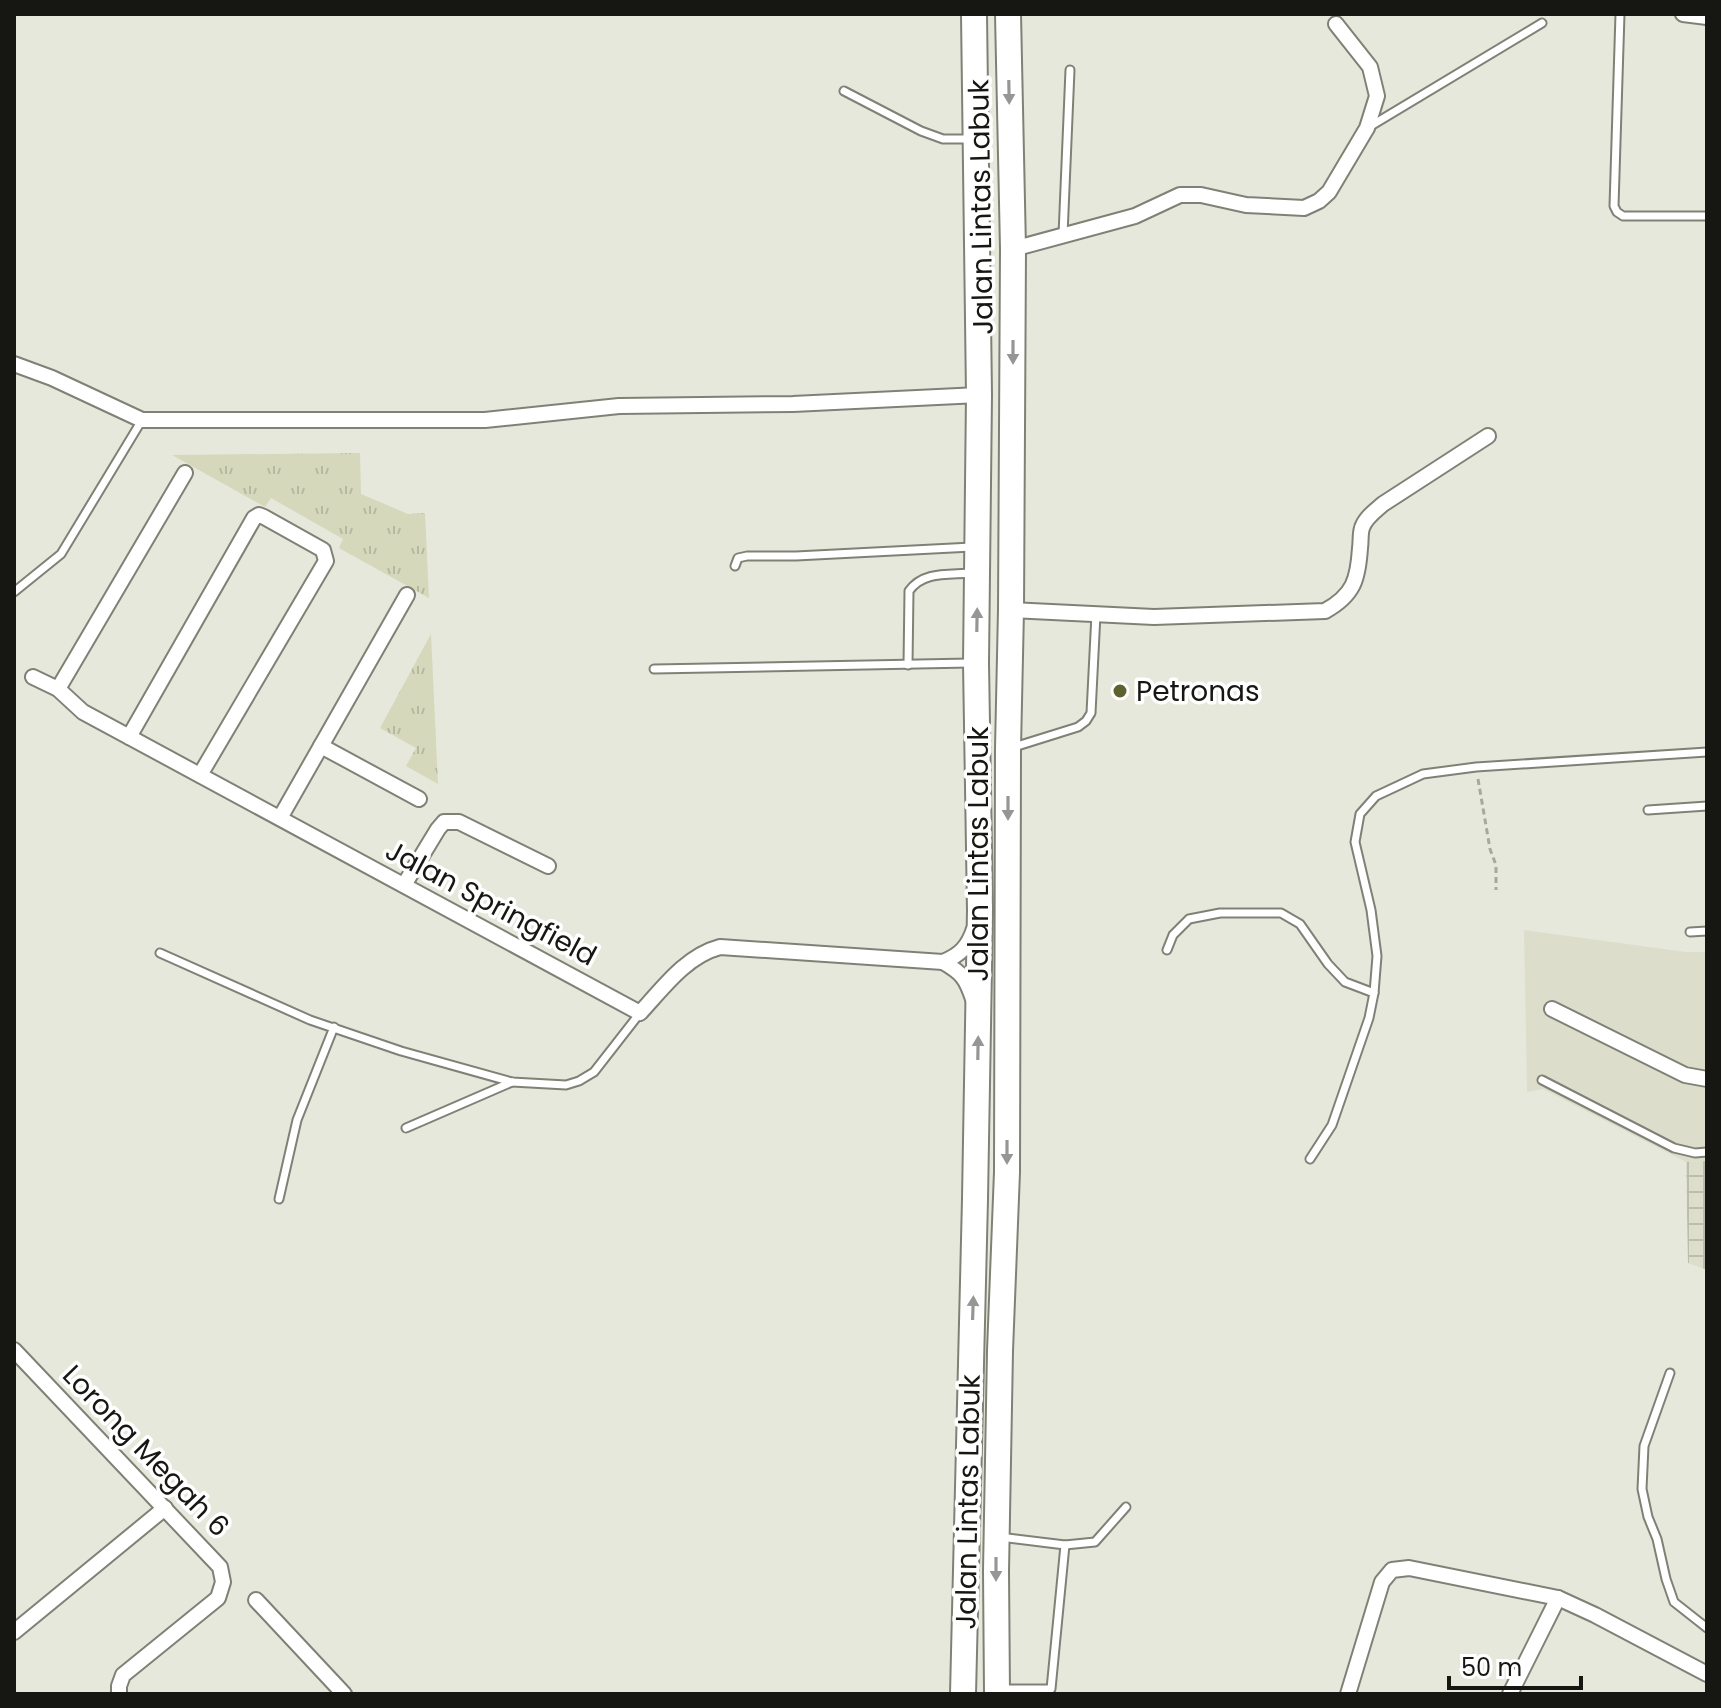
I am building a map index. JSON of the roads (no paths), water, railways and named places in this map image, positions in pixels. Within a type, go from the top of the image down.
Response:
[{"type":"main road","name":"Jalan Lintas Labuk","points":[[965,1694],[980,910],[976,663],[979,395],[974,14]]},
{"type":"main road","name":"Jalan Lintas Labuk","points":[[997,1691],[1000,1351],[1007,1172],[1011,610],[1013,249],[1008,14]]},
{"type":"main road","points":[[965,1694],[975,1650],[984,1365],[993,1352],[1000,1351]]},
{"type":"street","points":[[1683,14],[1707,17]]},
{"type":"street","points":[[1013,249],[1135,216],[1180,195],[1201,195],[1246,205],[1304,208],[1319,201],[1329,192],[1367,128],[1377,96],[1370,67],[1336,24]]},
{"type":"street","points":[[14,364],[52,378],[142,420],[485,420],[619,406],[793,404],[979,395]]},
{"type":"street","points":[[1011,610],[1154,617],[1325,611],[1338,604],[1352,589],[1359,567],[1362,528],[1369,516],[1488,436]]},
{"type":"street","points":[[58,689],[185,473]]},
{"type":"street","points":[[129,737],[254,518],[259,515],[323,550],[326,561],[200,775]]},
{"type":"street","points":[[280,818],[407,595]]},
{"type":"street","name":"Jalan Springfield","points":[[33,677],[58,689],[83,712],[640,1013]]},
{"type":"street","points":[[321,746],[419,799]]},
{"type":"street","points":[[404,885],[438,829],[451,820],[548,866]]},
{"type":"street","points":[[640,1013],[681,970],[709,950],[720,947],[943,962],[958,956],[970,941],[980,910]]},
{"type":"street","points":[[943,962],[963,975],[978,1014]]},
{"type":"street","points":[[1552,1009],[1685,1075],[1707,1079]]},
{"type":"street","name":"Lorong Megah 6","points":[[14,1350],[220,1567],[223,1582],[218,1598],[123,1675],[119,1694]]},
{"type":"street","points":[[16,1628],[165,1508]]},
{"type":"street","points":[[1348,1694],[1382,1582],[1392,1570],[1409,1568],[1558,1598],[1707,1674]]},
{"type":"street","points":[[1510,1694],[1558,1598]]},
{"type":"street","points":[[256,1600],[344,1694]]},
{"type":"lane","points":[[1620,14],[1614,206],[1623,216],[1707,216]]},
{"type":"lane","points":[[1367,128],[1542,23]]},
{"type":"lane","points":[[1063,236],[1070,70]]},
{"type":"lane","points":[[844,91],[943,139],[976,139]]},
{"type":"lane","points":[[14,592],[61,554],[142,420]]},
{"type":"lane","points":[[735,566],[738,558],[747,556],[978,547]]},
{"type":"lane","points":[[908,665],[909,591],[915,582],[926,577],[978,573]]},
{"type":"lane","points":[[1008,748],[1078,727],[1086,721],[1091,713],[1096,614]]},
{"type":"lane","points":[[654,669],[976,663]]},
{"type":"lane","points":[[1310,1159],[1332,1125],[1369,1018],[1374,993],[1377,956],[1371,910],[1355,842],[1360,814],[1376,796],[1423,774],[1476,767],[1707,752]]},
{"type":"lane","points":[[1648,810],[1707,806]]},
{"type":"lane","points":[[1167,950],[1173,935],[1189,919],[1220,913],[1281,913],[1300,924],[1345,982],[1374,993]]},
{"type":"lane","points":[[1690,932],[1707,931]]},
{"type":"lane","points":[[160,953],[310,1020],[401,1051],[512,1082],[566,1085],[579,1081],[594,1072],[640,1013]]},
{"type":"lane","points":[[279,1199],[297,1120],[334,1027]]},
{"type":"lane","points":[[1542,1080],[1674,1148],[1695,1153],[1707,1152]]},
{"type":"lane","points":[[406,1128],[512,1082]]},
{"type":"lane","points":[[1670,1373],[1644,1446],[1642,1489],[1674,1602],[1707,1628]]},
{"type":"lane","points":[[997,1537],[1065,1545],[1095,1542],[1126,1507]]},
{"type":"lane","points":[[997,1691],[1051,1692],[1065,1545]]},
{"type":"place","name":"Petronas","points":[[1120,691]]}]
